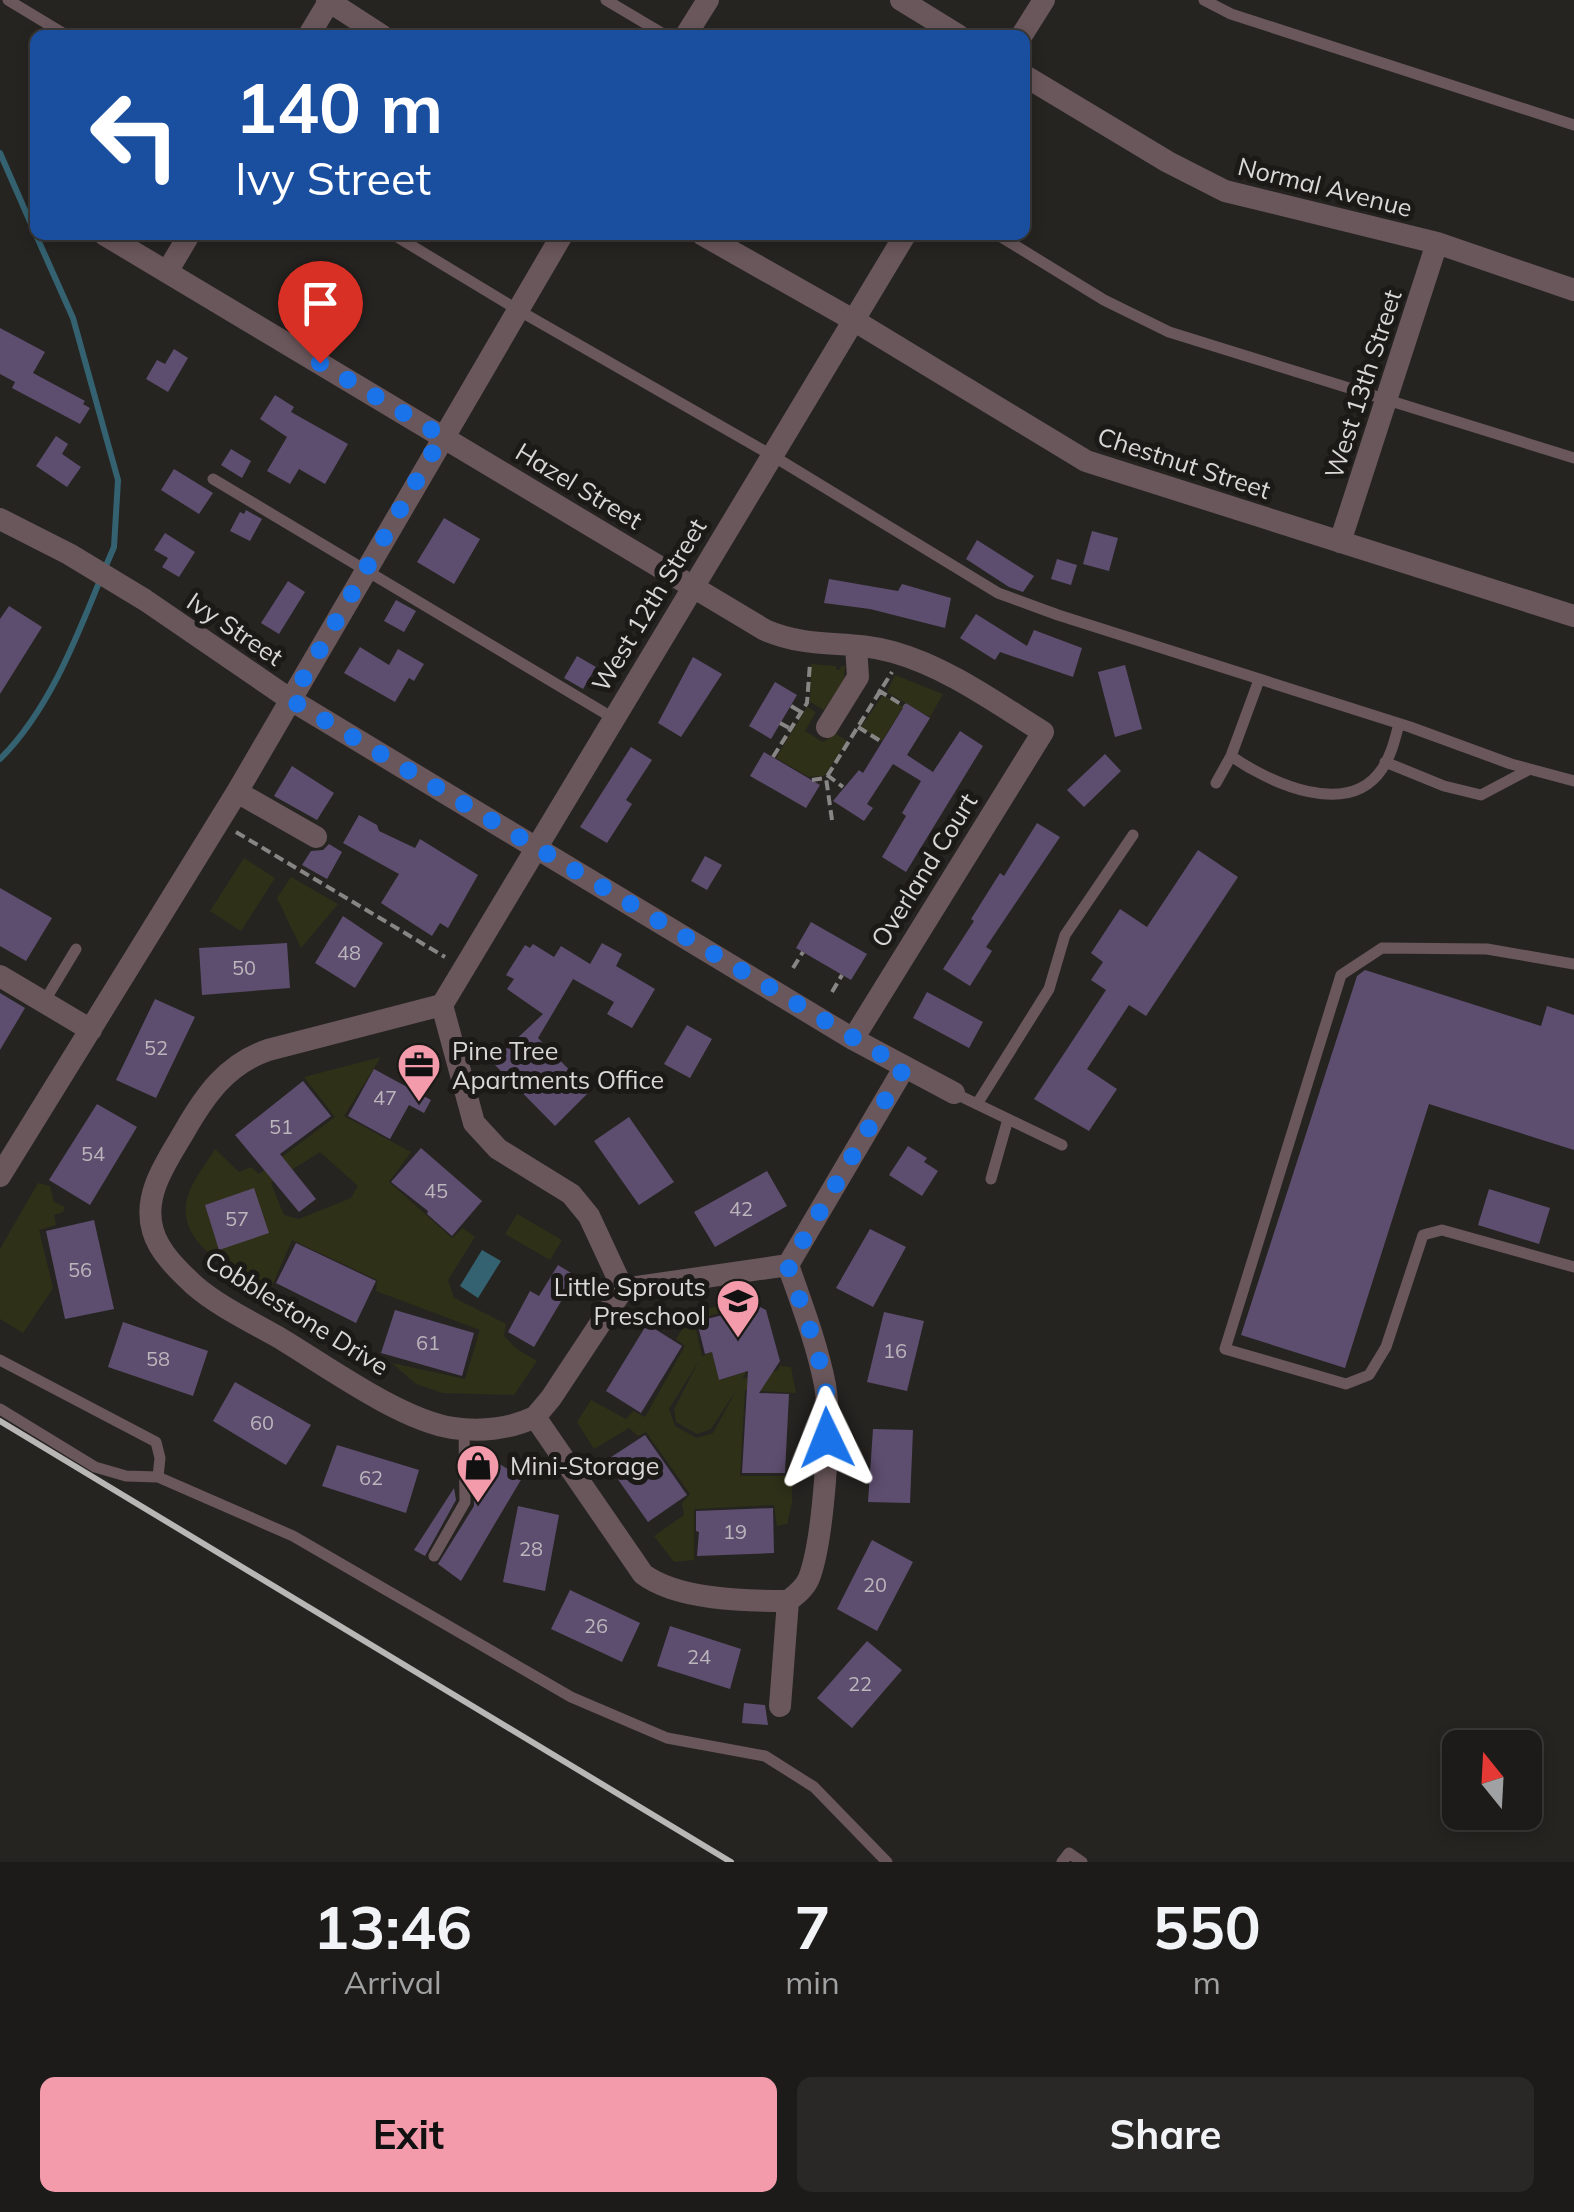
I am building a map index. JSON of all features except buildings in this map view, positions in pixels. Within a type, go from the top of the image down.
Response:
[{"type":"street","points":[[312,30],[328,0],[373,30]]},
{"type":"street","points":[[689,30],[708,0]]},
{"type":"street","points":[[901,0],[950,30]]},
{"type":"street","points":[[1025,30],[1044,0]]},
{"type":"street","name":"Normal Avenue","points":[[1030,79],[1225,192],[1437,244],[1574,290]]},
{"type":"street","name":"Hazel Street","points":[[113,240],[765,630],[788,640],[892,652],[933,667],[1043,732]]},
{"type":"street","points":[[167,272],[186,240]]},
{"type":"street","points":[[0,1176],[91,1030],[225,831],[237,792],[559,240]]},
{"type":"street","name":"Chestnut Street","points":[[712,240],[855,321],[1086,461],[1574,616]]},
{"type":"street","name":"West 12th Street","points":[[442,1004],[902,240]]},
{"type":"street","name":"West 13th Street","points":[[1340,542],[1437,244]]},
{"type":"street","name":"Ivy Street","points":[[0,520],[69,554],[142,598],[291,700],[853,1038],[954,1093]]},
{"type":"street","points":[[826,727],[858,677],[856,646]]},
{"type":"street","name":"Overland Court","points":[[853,1038],[1043,732]]},
{"type":"street","points":[[237,792],[316,837]]},
{"type":"street","points":[[0,976],[91,1030]]},
{"type":"street","points":[[442,1004],[474,1123],[498,1149],[571,1194],[590,1216],[623,1290]]},
{"type":"street","name":"Cobblestone Drive","points":[[442,1004],[247,1057],[227,1072],[200,1104],[156,1180],[152,1230],[162,1251],[197,1288],[403,1410],[464,1429],[516,1426],[534,1417]]},
{"type":"street","points":[[780,1706],[788,1601],[808,1582],[817,1545],[827,1438],[826,1389],[820,1361],[788,1266],[904,1068]]},
{"type":"street","points":[[788,1266],[623,1290],[534,1417],[643,1574],[654,1583],[674,1590],[753,1601],[788,1601]]},
{"type":"lane","points":[[8,0],[58,30]]},
{"type":"lane","points":[[606,0],[657,30]]},
{"type":"lane","points":[[1204,0],[1231,14],[1574,125]]},
{"type":"lane","points":[[402,240],[773,456],[998,593],[1574,781]]},
{"type":"lane","points":[[1006,240],[1104,300],[1169,332],[1574,458]]},
{"type":"lane","points":[[213,479],[613,718]]},
{"type":"lane","points":[[1216,783],[1231,756],[1259,680]]},
{"type":"lane","points":[[1231,756],[1252,771],[1282,784],[1317,793],[1345,793],[1368,784],[1385,762],[1399,724]]},
{"type":"lane","points":[[1385,762],[1444,786],[1481,795],[1530,769]]},
{"type":"lane","points":[[977,1104],[1048,989],[1065,935],[1132,835]]},
{"type":"lane","points":[[44,1002],[76,948]]},
{"type":"lane","points":[[1574,964],[1488,949],[1382,948],[1341,975],[1225,1348],[1346,1384],[1369,1375],[1386,1346],[1423,1236],[1442,1230],[1574,1267]]},
{"type":"lane","points":[[954,1093],[1062,1146]]},
{"type":"lane","points":[[991,1179],[1008,1119]]},
{"type":"lane","points":[[0,1360],[156,1442],[160,1458],[158,1477]]},
{"type":"lane","points":[[0,1409],[95,1468],[126,1476],[158,1477],[293,1536],[571,1697],[667,1738],[766,1756],[814,1787],[887,1862]]},
{"type":"lane","points":[[434,1556],[465,1502],[464,1429]]},
{"type":"lane","points":[[1062,1862],[1069,1853],[1082,1862]]},
{"type":"path","points":[[773,758],[806,703],[810,662]]},
{"type":"path","points":[[832,820],[826,777],[892,672]]},
{"type":"path","points":[[879,690],[904,706]]},
{"type":"path","points":[[791,706],[802,712]]},
{"type":"path","points":[[780,723],[790,729]]},
{"type":"path","points":[[858,727],[882,742]]},
{"type":"path","points":[[812,780],[826,777],[842,787]]},
{"type":"path","points":[[225,831],[445,957]]},
{"type":"path","points":[[793,968],[803,952]]},
{"type":"path","points":[[832,992],[842,975]]},
{"type":"green space","points":[[811,664],[836,666],[840,670],[845,666],[844,680],[824,710],[810,702]]},
{"type":"green space","points":[[895,675],[943,694],[930,717],[887,692]]},
{"type":"green space","points":[[883,695],[903,707],[882,741],[861,727]]},
{"type":"green space","points":[[807,707],[816,712],[805,731],[823,742],[836,734],[847,741],[824,776],[809,777],[776,758]]},
{"type":"green space","points":[[244,858],[275,878],[241,931],[210,911]]},
{"type":"green space","points":[[291,877],[338,904],[301,948],[277,898]]},
{"type":"green space","points":[[381,1057],[344,1116],[411,1152],[389,1182],[452,1238],[463,1228],[475,1237],[448,1280],[454,1298],[506,1324],[504,1336],[537,1361],[514,1395],[443,1393],[416,1384],[392,1363],[465,1379],[480,1330],[376,1291],[377,1280],[292,1240],[269,1293],[223,1265],[196,1240],[188,1225],[186,1208],[192,1185],[215,1149],[239,1172],[251,1167],[259,1174],[335,1117],[304,1077]],"holes":[[[320,1152],[358,1186],[351,1198],[299,1219],[284,1215],[271,1183]]]},
{"type":"green space","points":[[38,1183],[50,1186],[54,1202],[65,1207],[54,1215],[56,1225],[39,1230],[53,1288],[23,1333],[0,1319],[0,1249]]},
{"type":"green space","points":[[517,1214],[562,1240],[550,1260],[505,1234]]},
{"type":"green space","points":[[752,1301],[753,1304],[700,1318],[695,1325],[702,1356],[712,1352],[719,1380],[746,1372],[742,1379],[778,1370],[780,1366],[791,1367],[796,1393],[745,1390],[740,1476],[792,1476],[792,1503],[787,1524],[777,1526],[774,1505],[694,1509],[694,1560],[674,1562],[654,1536],[684,1515],[682,1503],[690,1494],[646,1432],[638,1436],[629,1428],[594,1449],[577,1422],[591,1400],[626,1419],[633,1411],[645,1417],[685,1346],[676,1339],[684,1326],[684,1312]],"holes":[[[700,1359],[674,1409],[676,1422],[697,1434],[711,1429],[737,1389],[713,1433],[697,1438],[675,1426],[669,1409]]]},
{"type":"water","points":[[482,1250],[501,1261],[478,1298],[460,1286]]},
{"type":"waterway","points":[[0,153],[30,222]]},
{"type":"waterway","points":[[38,240],[73,318],[118,480],[114,547],[105,568]]},
{"type":"waterway","points":[[0,759],[46,698],[100,580]]},
{"type":"railway","points":[[0,1421],[731,1862]]},
{"type":"place","name":"Pine Tree Apartments Office","points":[[419,1103]]},
{"type":"place","name":"Little Sprouts Preschool","points":[[738,1339]]},
{"type":"place","name":"Mini-Storage","points":[[478,1504]]},
{"type":"route","points":[[320,363],[442,436],[291,700],[904,1068],[788,1266],[826,1389],[827,1438]]}]
